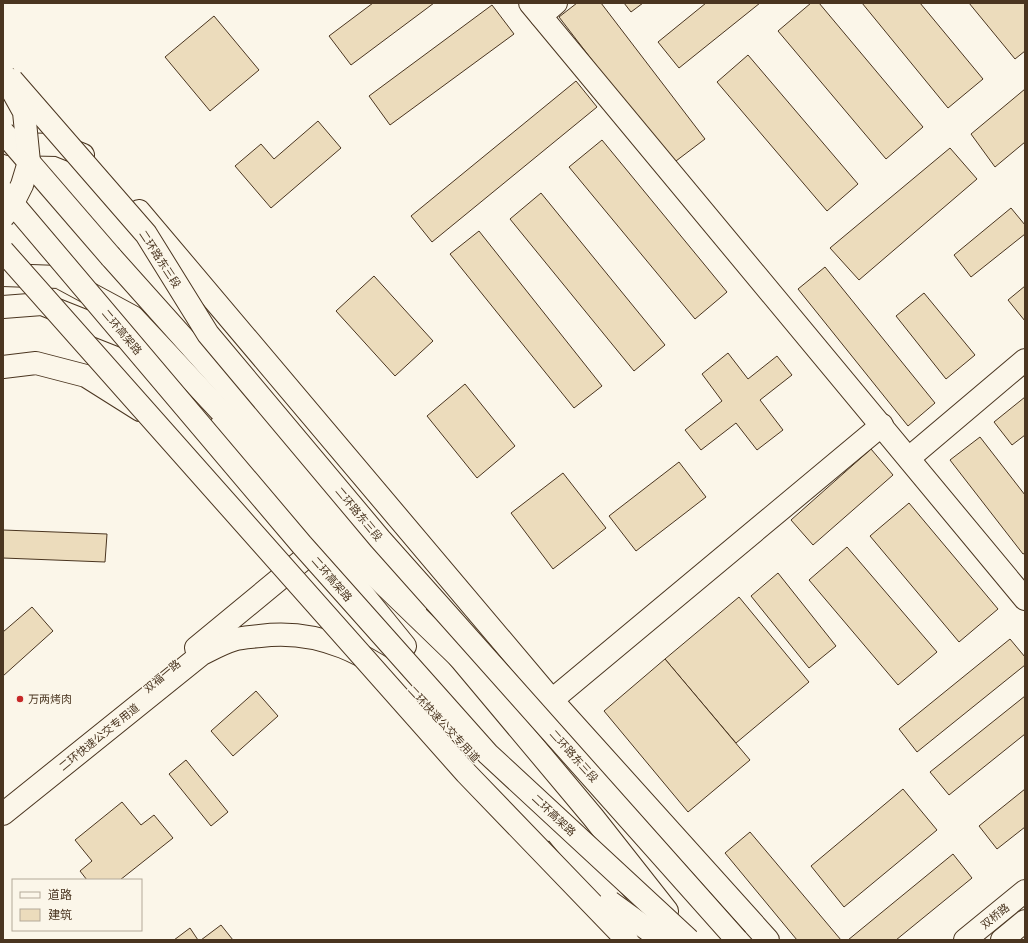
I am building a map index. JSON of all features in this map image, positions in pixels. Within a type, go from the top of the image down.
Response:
[{"type":"main road","points":[[542,7],[1025,599]]},
{"type":"main road","name":"二环路东三段","points":[[3,70],[146,234],[208,334],[380,539],[737,940]]},
{"type":"main road","points":[[3,74],[24,112],[29,162],[22,185],[10,209],[3,217]]},
{"type":"main road","name":"二环路东三段","points":[[3,132],[116,263],[340,513],[593,817],[689,940]]},
{"type":"main road","points":[[3,144],[58,146],[96,160],[211,294],[552,700],[768,940]]},
{"type":"main road","name":"二环高架路","points":[[3,192],[302,546],[488,754],[689,940]]},
{"type":"main road","points":[[3,251],[466,773],[627,940]]},
{"type":"main road","points":[[3,275],[59,277],[133,317],[368,570],[460,658]]},
{"type":"main road","points":[[3,307],[42,304],[133,340],[181,387],[223,436],[322,544],[644,940]]},
{"type":"main road","points":[[909,458],[1025,360]]},
{"type":"main road","points":[[3,367],[36,363],[86,376],[146,414]]},
{"type":"main road","points":[[552,700],[882,425]]},
{"type":"main road","name":"双福一路","points":[[3,808],[322,544]]},
{"type":"main road","name":"二环快速公交专用道","points":[[3,814],[202,654],[234,639],[280,634],[307,636],[339,645],[367,657],[415,691],[610,902]]},
{"type":"main road","name":"双桥路","points":[[965,940],[1025,891]]},
{"type":"main road","points":[[610,902],[644,940]]},
{"type":"main road","points":[[610,902],[662,940]]},
{"type":"main road","name":"双桥路","points":[[1002,940],[1025,921]]},
{"type":"building","points":[[373,3],[434,3],[351,65],[329,36]]},
{"type":"building","points":[[577,3],[601,3],[705,139],[672,164],[559,17]]},
{"type":"building","points":[[624,3],[643,3],[631,12]]},
{"type":"building","points":[[706,3],[760,3],[679,68],[658,42]]},
{"type":"building","points":[[811,3],[819,3],[923,127],[886,159],[778,31]]},
{"type":"building","points":[[862,3],[920,3],[983,79],[948,108]]},
{"type":"building","points":[[969,3],[1025,3],[1025,51],[1015,59]]},
{"type":"building","points":[[492,5],[514,34],[390,125],[369,96]]},
{"type":"building","points":[[214,16],[259,70],[210,111],[165,57]]},
{"type":"building","points":[[748,55],[858,184],[827,211],[717,82]]},
{"type":"building","points":[[576,81],[597,107],[432,242],[411,216]]},
{"type":"building","points":[[1025,89],[1025,142],[995,167],[971,134]]},
{"type":"building","points":[[318,121],[341,148],[271,208],[235,166],[261,144],[274,159]]},
{"type":"building","points":[[602,140],[727,292],[695,319],[569,167]]},
{"type":"building","points":[[950,148],[977,179],[859,280],[830,248]]},
{"type":"building","points":[[541,193],[665,345],[634,371],[510,219]]},
{"type":"building","points":[[1011,208],[1025,225],[1025,234],[971,277],[954,255]]},
{"type":"building","points":[[479,231],[602,386],[574,408],[450,254]]},
{"type":"building","points":[[825,267],[935,403],[908,426],[798,289]]},
{"type":"building","points":[[374,276],[433,341],[395,376],[336,311]]},
{"type":"building","points":[[1025,286],[1025,321],[1008,300]]},
{"type":"building","points":[[924,293],[975,355],[946,379],[896,316]]},
{"type":"building","points":[[728,353],[748,379],[777,356],[792,375],[760,400],[783,430],[757,450],[736,423],[701,450],[685,430],[722,401],[702,374]]},
{"type":"building","points":[[465,384],[515,446],[477,478],[427,416]]},
{"type":"building","points":[[1025,397],[1025,435],[1012,445],[994,422]]},
{"type":"building","points":[[980,437],[1025,495],[1025,553],[1023,554],[950,460]]},
{"type":"building","points":[[871,449],[893,475],[813,545],[791,520]]},
{"type":"building","points":[[679,462],[706,497],[636,551],[609,516]]},
{"type":"building","points":[[563,473],[606,528],[553,569],[511,513]]},
{"type":"building","points":[[909,503],[998,609],[959,642],[870,536]]},
{"type":"building","points":[[3,530],[107,534],[105,562],[3,558]]},
{"type":"building","points":[[847,547],[937,652],[898,685],[809,580]]},
{"type":"building","points":[[778,573],[836,646],[809,668],[751,596]]},
{"type":"building","points":[[739,597],[809,682],[736,743],[665,659]]},
{"type":"building","points":[[32,607],[53,631],[3,676],[3,632]]},
{"type":"building","points":[[1010,639],[1025,657],[1025,665],[917,752],[899,729]]},
{"type":"building","points":[[665,659],[750,760],[688,812],[604,711]]},
{"type":"building","points":[[256,691],[278,716],[233,756],[211,731]]},
{"type":"building","points":[[1025,696],[1025,734],[949,795],[930,772]]},
{"type":"building","points":[[186,760],[228,812],[211,826],[169,774]]},
{"type":"building","points":[[903,789],[937,830],[844,907],[811,866]]},
{"type":"building","points":[[1025,789],[1025,827],[997,849],[979,826]]},
{"type":"building","points":[[122,802],[141,825],[154,815],[173,838],[121,879],[86,879],[80,871],[92,861],[75,840]]},
{"type":"building","points":[[750,832],[841,940],[797,940],[725,853]]},
{"type":"building","points":[[953,854],[972,878],[896,940],[848,940]]},
{"type":"building","points":[[221,925],[233,940],[201,940]]},
{"type":"building","points":[[190,928],[198,940],[174,940]]},
{"type":"place","name":"万两烤肉","points":[[20,699]]}]
